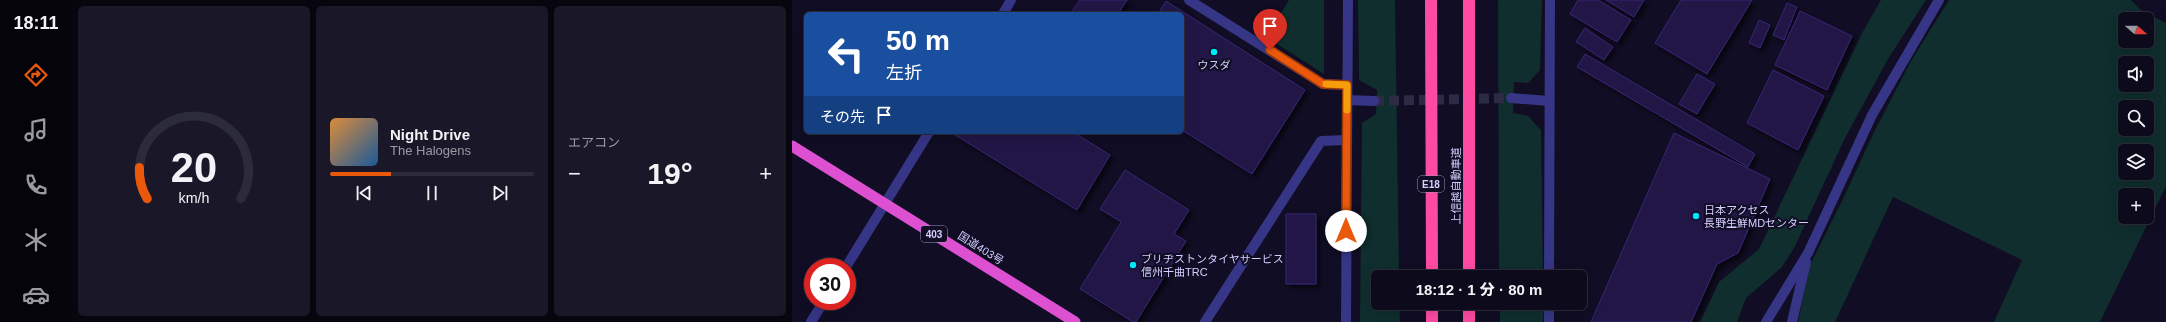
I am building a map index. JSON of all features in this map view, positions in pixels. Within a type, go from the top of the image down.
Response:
[{"type":"highway","name":"E18","points":[[1430,0],[1432,270]]},
{"type":"highway","name":"上信越自動車道","points":[[1469,0],[1469,270]]},
{"type":"highway","name":"上信越自動車道","points":[[1468,94],[1474,0]]},
{"type":"highway","name":"国道403号","points":[[792,146],[886,203],[1075,322]]},
{"type":"highway","points":[[1432,310],[1432,322]]},
{"type":"highway","points":[[1469,310],[1469,322]]},
{"type":"street","points":[[1004,12],[1011,0]]},
{"type":"street","points":[[1189,0],[1323,84],[1347,85]]},
{"type":"street","points":[[1346,322],[1348,0]]},
{"type":"street","points":[[1549,270],[1550,0]]},
{"type":"street","points":[[1766,322],[1808,253],[1872,115],[1939,0]]},
{"type":"street","points":[[1511,98],[1550,101]]},
{"type":"street","points":[[1347,100],[1374,101]]},
{"type":"street","points":[[852,258],[928,134]]},
{"type":"street","points":[[1205,322],[1321,141],[1346,140]]},
{"type":"street","points":[[1792,322],[1808,253]]},
{"type":"street","points":[[811,322],[818,310]]},
{"type":"street","points":[[1549,310],[1549,322]]},
{"type":"green space","points":[[1289,0],[1324,0],[1324,74],[1266,37]]},
{"type":"green space","points":[[1358,0],[1395,0],[1399,270],[1371,270],[1371,310],[1399,310],[1400,322],[1360,322],[1362,123],[1376,114],[1377,90],[1359,80]]},
{"type":"green space","points":[[1498,0],[1542,0],[1540,70],[1528,83],[1514,82],[1513,113],[1528,116],[1541,130],[1543,270],[1499,270]]},
{"type":"green space","points":[[1881,0],[1926,0],[1888,59],[1844,140],[1795,246],[1782,267],[1746,298],[1737,322],[1700,322],[1719,282],[1759,249],[1862,33]]},
{"type":"green space","points":[[1949,0],[2131,0],[2144,12],[2118,12],[2118,48],[2154,48],[2154,17],[2166,23],[2166,186],[2154,211],[2154,188],[2118,188],[2118,224],[2148,224],[2100,322],[1994,322],[2022,260],[1893,197],[1835,322],[1798,322],[1810,265],[1874,132],[1911,61]]},
{"type":"green space","points":[[1500,310],[1544,310],[1543,322],[1500,322]]},
{"type":"building","points":[[1080,0],[1127,0],[1119,12],[1072,12]]},
{"type":"building","points":[[1578,0],[1598,0],[1631,20],[1617,42],[1570,14]]},
{"type":"building","points":[[1606,0],[1644,0],[1634,17]]},
{"type":"building","points":[[1681,0],[1752,0],[1707,74],[1655,43]]},
{"type":"building","name":"ウスダ","points":[[1166,1],[1183,12],[1159,12]]},
{"type":"building","points":[[1787,3],[1797,7],[1784,40],[1773,35]]},
{"type":"building","points":[[1800,11],[1852,36],[1827,90],[1775,65]]},
{"type":"building","name":"ウスダ","points":[[1184,13],[1305,90],[1252,174],[1184,131]]},
{"type":"building","points":[[1759,20],[1770,25],[1760,48],[1749,43]]},
{"type":"building","points":[[1585,28],[1613,47],[1604,60],[1576,42]]},
{"type":"building","points":[[1585,54],[1755,154],[1748,167],[1577,67]]},
{"type":"building","points":[[1773,70],[1824,96],[1798,150],[1747,123]]},
{"type":"building","points":[[1697,74],[1715,84],[1697,114],[1679,104]]},
{"type":"building","name":"日本アクセス 長野生鮮MDセンター","points":[[1674,133],[1770,179],[1738,253],[1717,264],[1691,322],[1591,322]]},
{"type":"building","points":[[1076,134],[1110,155],[1077,210],[955,135]]},
{"type":"building","name":"ブリヂストンタイヤサービス 信州千曲TRC","points":[[1125,170],[1189,210],[1174,234],[1186,241],[1136,322],[1133,322],[1080,289],[1121,222],[1100,209]]},
{"type":"building","points":[[1286,214],[1316,214],[1316,284],[1286,284]]},
{"type":"tunnel","points":[[1374,101],[1511,98]]},
{"type":"slow traffic","points":[[1326,84],[1347,85],[1347,110]]},
{"type":"place","name":"ウスダ","points":[[1214,52]]},
{"type":"place","name":"日本アクセス 長野生鮮MDセンター","points":[[1696,216]]},
{"type":"place","name":"ブリヂストンタイヤサービス 信州千曲TRC","points":[[1133,265]]},
{"type":"route","points":[[1270,50],[1323,84],[1347,85],[1346,231]]}]
